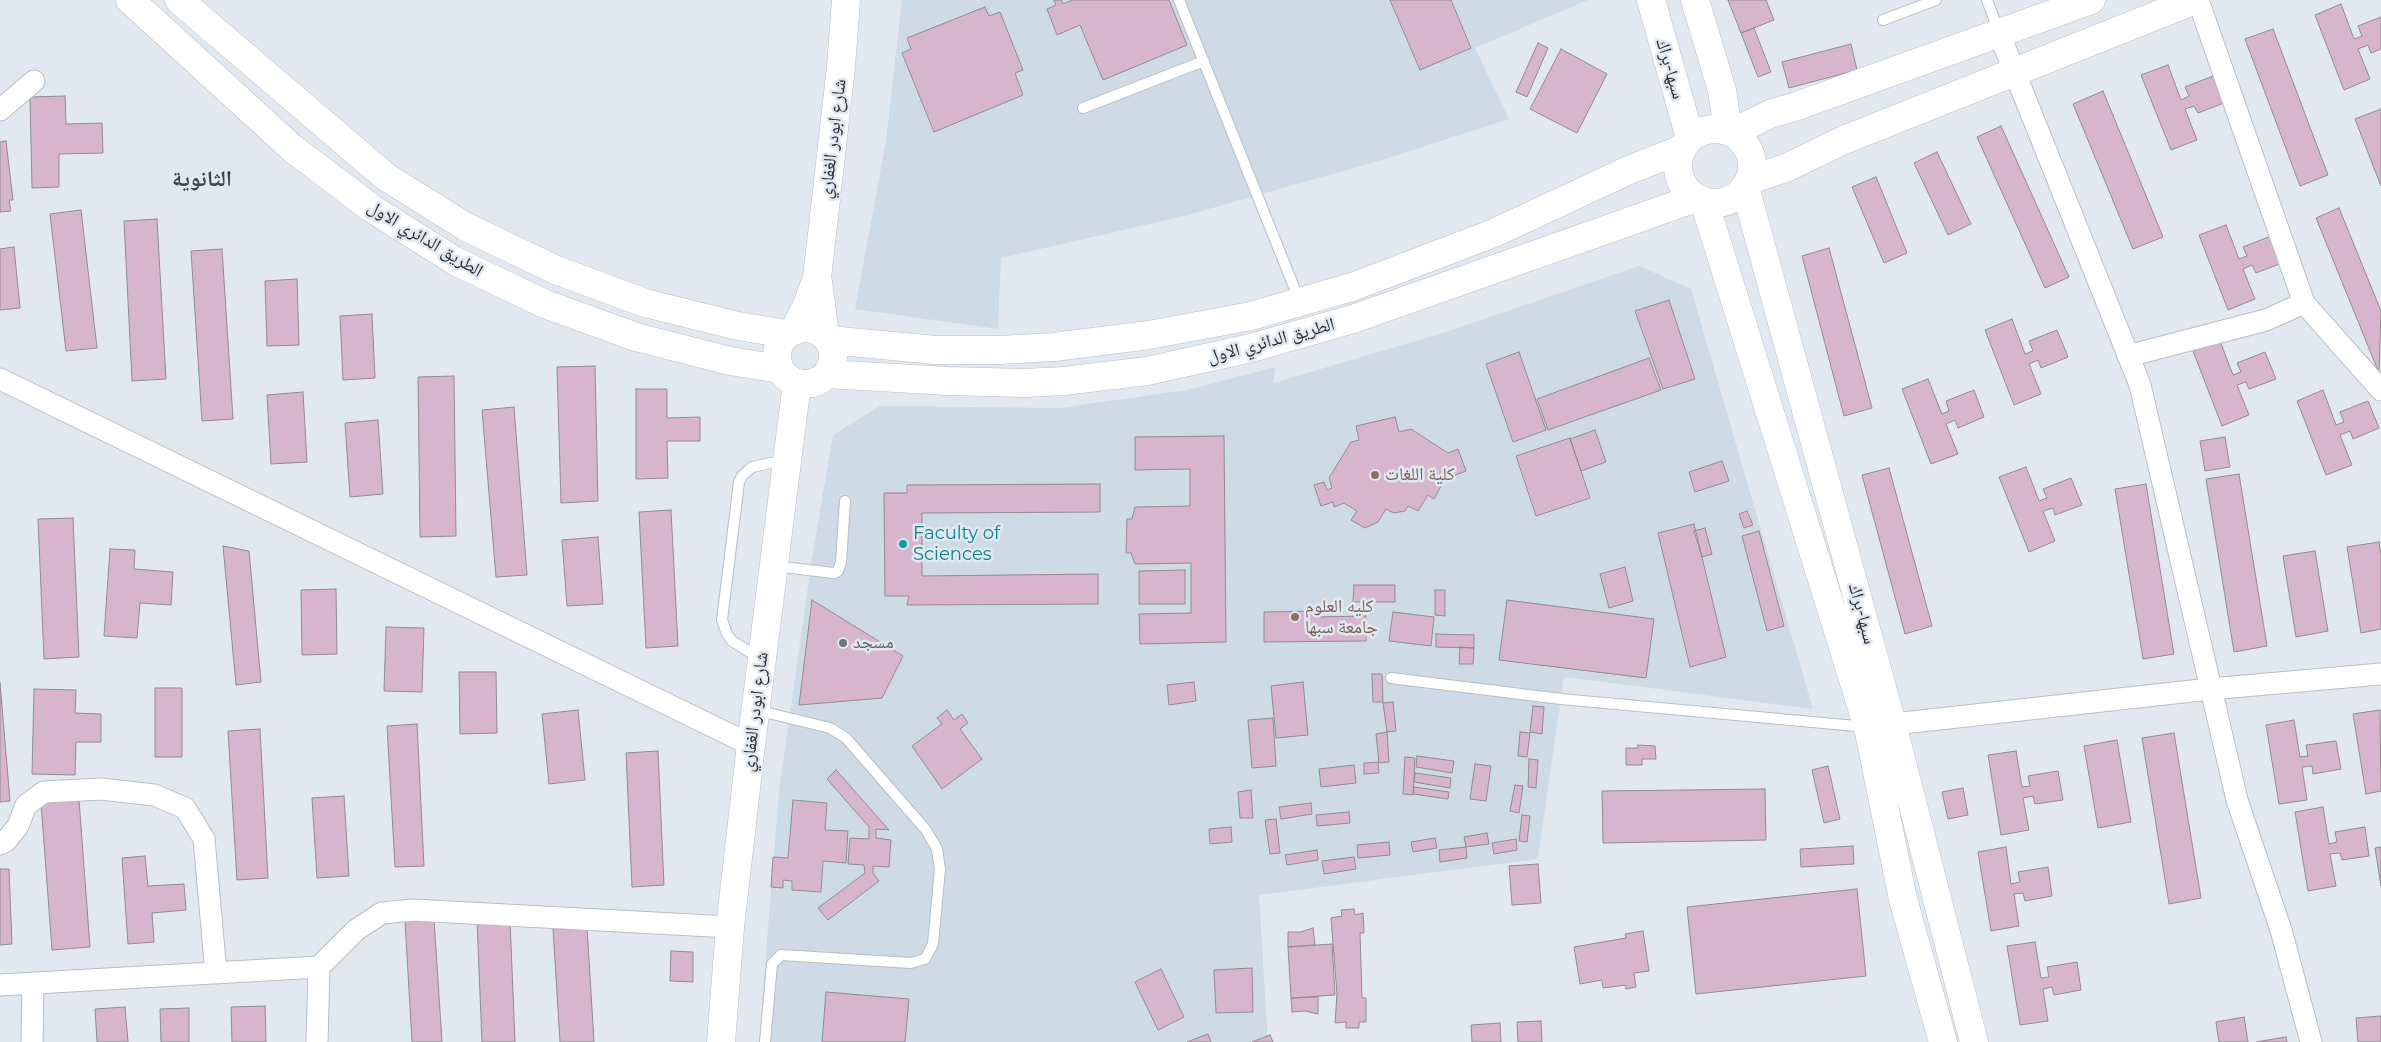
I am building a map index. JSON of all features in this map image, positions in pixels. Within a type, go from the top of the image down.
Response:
[{"type":"main road","name":"الطريق الدائري الاول","points":[[130,0],[292,148],[370,208],[456,261],[545,304],[636,337],[788,376]]},
{"type":"main road","name":"الطريق الدائري الاول","points":[[179,0],[386,177],[466,227],[556,270],[618,294],[691,316],[790,332]]},
{"type":"main road","name":"شارع ابودر الغفاري","points":[[790,332],[808,305],[817,278],[842,67],[846,0]]},
{"type":"main road","name":"سبها-براك","points":[[1651,0],[1686,144]]},
{"type":"main road","points":[[1695,0],[1722,90],[1730,132],[1748,148],[1752,169],[1747,184]]},
{"type":"main road","points":[[2090,0],[1797,106],[1770,114],[1730,132],[1708,129],[1686,144],[1678,171],[1682,182],[1700,199],[1722,202],[1731,199],[1747,184],[1786,168],[1844,140],[2196,0]]},
{"type":"main road","name":"الطريق الدائري الاول","points":[[827,338],[935,350],[1000,350],[1054,347],[1149,336],[1200,327],[1301,302],[1377,278],[1494,233],[1686,144]]},
{"type":"main road","name":"سبها-براك","points":[[1747,184],[1880,725],[1903,899],[1943,1042]]},
{"type":"main road","name":"الطريق الدائري الاول","points":[[827,374],[957,382],[1044,382],[1106,377],[1182,364],[1251,348],[1353,319],[1700,199]]},
{"type":"main road","name":"سبها-براك","points":[[1700,199],[1880,725],[1974,1042]]},
{"type":"main road","name":"شارع ابودر الغفاري","points":[[817,278],[827,338]]},
{"type":"main road","points":[[810,328],[827,338],[833,357],[827,374],[813,383],[788,376],[777,354],[779,347],[790,332],[810,328]]},
{"type":"main road","name":"شارع ابودر الغفاري","points":[[720,1042],[730,927],[786,460],[788,376]]},
{"type":"street","points":[[2196,0],[2304,303],[2381,390]]},
{"type":"street","points":[[2000,33],[2140,385],[2237,800],[2281,930],[2311,1042]]},
{"type":"street","points":[[0,110],[34,81]]},
{"type":"street","points":[[2128,356],[2266,320],[2304,303]]},
{"type":"street","points":[[0,379],[751,745]]},
{"type":"street","points":[[1880,725],[2210,689],[2381,674]]},
{"type":"street","points":[[0,844],[6,841],[18,826],[26,805],[44,792],[101,790],[154,795],[185,808],[204,839],[216,973]]},
{"type":"street","points":[[317,1042],[319,968],[356,930],[382,913],[413,910],[730,927]]},
{"type":"street","points":[[0,985],[319,968]]},
{"type":"street","points":[[32,1042],[33,983]]},
{"type":"lane","points":[[1179,0],[1301,302]]},
{"type":"lane","points":[[1883,20],[1936,0]]},
{"type":"lane","points":[[1988,0],[2000,33]]},
{"type":"lane","points":[[1083,108],[1204,61]]},
{"type":"lane","points":[[761,659],[732,641],[724,627],[723,610],[739,482],[746,471],[752,466],[786,460]]},
{"type":"lane","points":[[773,566],[834,573],[838,571],[841,562],[845,502]]},
{"type":"lane","points":[[1390,678],[1561,699],[1880,725]]},
{"type":"lane","points":[[755,710],[830,728],[846,738],[929,834],[937,849],[940,869],[933,944],[925,959],[911,963],[781,955],[772,964],[765,1042]]},
{"type":"shaded area","points":[[902,0],[1588,0],[1475,48],[1509,119],[1385,159],[1184,216],[1001,258],[998,329],[855,309],[886,141]]},
{"type":"shaded area","name":"كليه العلوم جامعة سبها","points":[[1639,266],[1691,289],[1813,709],[1564,677],[1538,859],[1259,895],[1268,1042],[759,1042],[779,791],[812,558],[833,435],[880,406],[1059,408],[1187,390],[1276,367],[1273,383],[1443,333]]},
{"type":"building","points":[[1054,0],[1061,0],[1063,4],[1073,0],[1169,0],[1187,45],[1103,80],[1080,25],[1057,35],[1047,9],[1056,5]]},
{"type":"building","points":[[1390,0],[1451,0],[1471,48],[1420,70]]},
{"type":"building","points":[[1728,0],[1766,0],[1774,20],[1741,33]]},
{"type":"building","points":[[2341,4],[2354,39],[2362,36],[2358,26],[2381,17],[2381,49],[2371,53],[2368,45],[2358,49],[2370,79],[2344,90],[2315,15]]},
{"type":"building","points":[[985,7],[989,16],[1000,12],[1023,70],[1015,73],[1023,95],[934,132],[902,53],[911,49],[907,38]]},
{"type":"building","points":[[1754,28],[1771,72],[1758,77],[1741,33]]},
{"type":"building","points":[[2273,29],[2328,175],[2300,186],[2245,39]]},
{"type":"building","points":[[1538,43],[1548,48],[1527,97],[1516,92]]},
{"type":"building","points":[[1851,44],[1857,70],[1789,88],[1782,62]]},
{"type":"building","points":[[1561,49],[1607,74],[1577,133],[1530,109]]},
{"type":"building","points":[[2168,65],[2181,100],[2189,96],[2185,87],[2213,76],[2224,103],[2198,113],[2194,106],[2185,109],[2197,140],[2171,150],[2141,75]]},
{"type":"building","points":[[2103,91],[2163,237],[2133,249],[2073,104]]},
{"type":"building","points":[[65,96],[66,124],[102,123],[103,153],[59,154],[59,187],[32,188],[30,97]]},
{"type":"building","points":[[2381,109],[2381,186],[2355,119]]},
{"type":"building","points":[[2001,126],[2069,277],[2045,288],[1977,137]]},
{"type":"building","points":[[6,141],[13,200],[9,200],[11,211],[0,212],[0,142]]},
{"type":"building","points":[[1937,152],[1971,224],[1948,235],[1914,163]]},
{"type":"building","points":[[1876,177],[1907,253],[1884,263],[1852,187]]},
{"type":"building","points":[[2339,208],[2381,311],[2379,373],[2316,218]]},
{"type":"building","points":[[81,210],[97,348],[66,351],[50,214]]},
{"type":"building","points":[[157,219],[166,379],[132,381],[124,221]]},
{"type":"building","points":[[2226,225],[2239,259],[2247,256],[2243,247],[2271,236],[2282,263],[2256,273],[2252,265],[2243,269],[2255,299],[2228,310],[2199,235]]},
{"type":"building","points":[[14,247],[20,308],[0,310],[0,249]]},
{"type":"building","points":[[1829,248],[1872,408],[1844,416],[1802,256]]},
{"type":"building","points":[[222,249],[233,419],[202,421],[191,251]]},
{"type":"building","points":[[297,279],[299,345],[267,346],[265,281]]},
{"type":"building","points":[[1669,300],[1695,379],[1663,389],[1635,311]]},
{"type":"building","points":[[372,314],[375,378],[343,380],[340,316]]},
{"type":"building","points":[[2012,319],[2025,354],[2033,351],[2029,341],[2057,330],[2068,357],[2041,368],[2038,360],[2029,364],[2041,394],[2014,405],[1985,330]]},
{"type":"building","points":[[2220,341],[2233,375],[2241,372],[2237,363],[2265,352],[2276,379],[2249,389],[2246,382],[2237,385],[2249,415],[2222,426],[2193,351]]},
{"type":"building","points":[[1519,352],[1546,430],[1513,442],[1486,364]]},
{"type":"building","points":[[1649,358],[1661,390],[1548,430],[1537,399]]},
{"type":"building","points":[[595,366],[598,501],[561,503],[557,367]]},
{"type":"building","points":[[454,376],[456,536],[420,537],[418,377]]},
{"type":"building","points":[[1928,379],[1942,414],[1949,411],[1946,401],[1974,390],[1984,417],[1958,428],[1955,420],[1946,424],[1958,454],[1931,464],[1902,389]]},
{"type":"building","points":[[636,389],[667,389],[667,418],[700,417],[700,441],[667,441],[668,478],[636,479]]},
{"type":"building","points":[[2323,390],[2336,425],[2344,422],[2340,412],[2368,401],[2379,428],[2353,439],[2350,431],[2340,435],[2352,465],[2326,475],[2297,401]]},
{"type":"building","points":[[303,392],[307,462],[271,464],[267,395]]},
{"type":"building","points":[[514,407],[527,575],[496,577],[482,410]]},
{"type":"building","points":[[1395,417],[1399,432],[1411,429],[1448,453],[1458,449],[1466,471],[1445,479],[1434,499],[1428,495],[1418,511],[1408,506],[1405,511],[1394,513],[1386,509],[1378,522],[1365,528],[1351,520],[1357,511],[1344,503],[1334,507],[1333,502],[1321,506],[1314,485],[1324,482],[1327,490],[1332,488],[1329,478],[1351,442],[1359,440],[1356,426]]},
{"type":"building","points":[[378,420],[383,494],[350,497],[345,423]]},
{"type":"building","points":[[1595,430],[1606,462],[1581,471],[1570,439]]},
{"type":"building","points":[[1224,436],[1226,642],[1140,644],[1139,614],[1191,613],[1191,563],[1135,564],[1131,553],[1126,553],[1127,519],[1132,519],[1135,507],[1190,506],[1190,469],[1135,470],[1135,437]]},
{"type":"building","points":[[2225,437],[2230,467],[2205,471],[2200,441]]},
{"type":"building","points":[[1570,438],[1590,498],[1536,516],[1516,456]]},
{"type":"building","points":[[1722,461],[1729,481],[1695,492],[1689,472]]},
{"type":"building","points":[[2026,467],[2039,501],[2047,498],[2043,489],[2071,478],[2082,505],[2055,515],[2053,508],[2043,511],[2055,541],[2029,552],[1999,477]]},
{"type":"building","points":[[1889,468],[1932,626],[1905,634],[1862,475]]},
{"type":"building","points":[[2239,474],[2267,646],[2234,652],[2206,479]]},
{"type":"building","name":"Faculty of Sciences","points":[[1100,484],[1100,512],[922,513],[922,576],[1098,574],[1098,604],[907,605],[909,596],[885,596],[884,493],[907,493],[907,485]]},
{"type":"building","points":[[2146,484],[2174,654],[2143,659],[2115,489]]},
{"type":"building","points":[[671,510],[678,646],[646,648],[639,512]]},
{"type":"building","points":[[1747,511],[1753,525],[1744,528],[1739,514]]},
{"type":"building","points":[[73,518],[79,657],[44,659],[38,519]]},
{"type":"building","points":[[1694,524],[1726,657],[1690,667],[1658,533]]},
{"type":"building","points":[[1705,528],[1712,554],[1702,557],[1694,531]]},
{"type":"building","points":[[1759,531],[1784,626],[1767,631],[1742,536]]},
{"type":"building","points":[[598,537],[603,604],[567,606],[562,540]]},
{"type":"building","points":[[2379,542],[2381,554],[2381,629],[2361,633],[2347,547]]},
{"type":"building","points":[[223,546],[249,551],[261,682],[236,685]]},
{"type":"building","points":[[110,549],[135,550],[134,569],[173,572],[171,605],[140,603],[137,638],[104,636]]},
{"type":"building","points":[[2315,551],[2328,631],[2296,637],[2283,556]]},
{"type":"building","points":[[1625,567],[1633,601],[1609,608],[1600,574]]},
{"type":"building","points":[[1185,570],[1185,604],[1139,604],[1139,571]]},
{"type":"building","points":[[1354,585],[1395,585],[1395,602],[1353,602]]},
{"type":"building","points":[[336,589],[337,654],[302,655],[301,590]]},
{"type":"building","points":[[1435,590],[1445,590],[1445,616],[1435,615]]},
{"type":"building","name":"مسجد","points":[[812,600],[903,656],[882,698],[799,705]]},
{"type":"building","points":[[1507,600],[1654,619],[1646,678],[1499,660]]},
{"type":"building","points":[[1315,611],[1315,617],[1366,616],[1366,641],[1264,642],[1264,612]]},
{"type":"building","points":[[1393,612],[1434,617],[1431,646],[1389,641]]},
{"type":"building","points":[[386,627],[424,628],[422,692],[384,691]]},
{"type":"building","points":[[1436,634],[1474,635],[1474,648],[1436,647]]},
{"type":"building","points":[[1460,647],[1474,648],[1473,664],[1459,664]]},
{"type":"building","points":[[459,672],[496,672],[497,733],[460,734]]},
{"type":"building","points":[[1372,674],[1382,674],[1383,702],[1373,702]]},
{"type":"building","points":[[1194,682],[1196,701],[1169,705],[1167,685]]},
{"type":"building","points":[[1303,682],[1308,735],[1276,738],[1271,686]]},
{"type":"building","points":[[0,683],[10,801],[0,802]]},
{"type":"building","points":[[155,688],[182,688],[182,757],[155,757]]},
{"type":"building","points":[[34,689],[76,690],[75,713],[101,714],[101,742],[76,742],[75,775],[32,774]]},
{"type":"building","points":[[1393,702],[1396,731],[1387,732],[1383,703]]},
{"type":"building","points":[[1533,706],[1544,707],[1542,734],[1530,732]]},
{"type":"building","points":[[578,710],[585,780],[549,784],[542,714]]},
{"type":"building","points":[[947,710],[954,720],[962,714],[968,723],[960,729],[982,759],[942,789],[912,746],[942,724],[937,718]]},
{"type":"building","points":[[2380,710],[2381,791],[2366,794],[2353,714]]},
{"type":"building","points":[[1273,718],[1276,766],[1252,768],[1248,720]]},
{"type":"building","points":[[2294,720],[2300,757],[2308,756],[2306,745],[2336,741],[2341,769],[2313,774],[2312,766],[2302,767],[2307,800],[2279,804],[2266,725]]},
{"type":"building","points":[[417,724],[424,866],[395,867],[387,726]]},
{"type":"building","points":[[260,729],[268,878],[237,880],[228,731]]},
{"type":"building","points":[[1387,732],[1389,762],[1379,763],[1376,734]]},
{"type":"building","points":[[1520,732],[1530,733],[1527,757],[1518,756]]},
{"type":"building","points":[[2174,733],[2201,898],[2169,904],[2142,738]]},
{"type":"building","points":[[2117,740],[2131,822],[2098,828],[2084,746]]},
{"type":"building","points":[[1638,745],[1655,746],[1656,759],[1642,759],[1642,765],[1626,765],[1626,748],[1638,748]]},
{"type":"building","points":[[658,751],[664,885],[632,887],[626,753]]},
{"type":"building","points":[[2016,751],[2022,787],[2030,786],[2028,776],[2058,771],[2063,800],[2035,804],[2033,796],[2023,798],[2029,830],[2001,835],[1988,755]]},
{"type":"building","points":[[1417,756],[1454,761],[1452,773],[1416,767]]},
{"type":"building","points":[[1405,757],[1415,758],[1413,795],[1403,794]]},
{"type":"building","points":[[1529,759],[1538,760],[1536,788],[1528,787]]},
{"type":"building","points":[[1378,762],[1379,773],[1364,774],[1364,763]]},
{"type":"building","points":[[1475,764],[1491,766],[1486,801],[1470,799]]},
{"type":"building","points":[[1354,765],[1356,783],[1321,787],[1319,769]]},
{"type":"building","points":[[1828,766],[1840,819],[1824,823],[1812,770]]},
{"type":"building","points":[[836,770],[889,830],[876,829],[876,838],[891,840],[889,867],[873,866],[873,873],[879,881],[828,920],[818,908],[865,873],[864,865],[848,864],[850,838],[869,839],[869,827],[827,779]]},
{"type":"building","points":[[1415,773],[1451,778],[1450,788],[1414,782]]},
{"type":"building","points":[[1515,785],[1523,786],[1519,813],[1510,811]]},
{"type":"building","points":[[1414,787],[1449,792],[1448,799],[1413,794]]},
{"type":"building","points":[[1963,788],[1968,815],[1948,819],[1942,792]]},
{"type":"building","points":[[1765,789],[1766,840],[1603,843],[1602,791]]},
{"type":"building","points":[[1251,790],[1253,818],[1240,818],[1238,792]]},
{"type":"building","points":[[344,796],[349,876],[317,878],[312,798]]},
{"type":"building","points":[[79,800],[90,947],[52,950],[41,803]]},
{"type":"building","points":[[793,800],[827,803],[825,830],[848,831],[846,863],[823,861],[821,892],[792,890],[792,881],[783,880],[783,888],[771,887],[773,857],[788,858]]},
{"type":"building","points":[[1311,803],[1312,814],[1281,819],[1279,807]]},
{"type":"building","points":[[2323,807],[2329,844],[2337,842],[2335,832],[2365,827],[2369,856],[2342,860],[2340,853],[2330,854],[2336,886],[2308,891],[2295,812]]},
{"type":"building","points":[[1349,812],[1350,823],[1317,826],[1316,815]]},
{"type":"building","points":[[1522,815],[1530,816],[1527,842],[1519,841]]},
{"type":"building","points":[[1276,819],[1280,853],[1270,854],[1265,820]]},
{"type":"building","points":[[1231,827],[1232,842],[1210,844],[1209,829]]},
{"type":"building","points":[[1487,833],[1489,844],[1466,847],[1464,837]]},
{"type":"building","points":[[1435,838],[1437,848],[1413,852],[1411,842]]},
{"type":"building","points":[[1516,839],[1517,850],[1494,854],[1492,843]]},
{"type":"building","points":[[1389,842],[1390,855],[1358,858],[1357,845]]},
{"type":"building","points":[[1853,846],[1854,864],[1801,867],[1800,849]]},
{"type":"building","points":[[1466,847],[1467,858],[1440,862],[1439,850]]},
{"type":"building","points":[[2006,847],[2011,884],[2020,882],[2018,872],[2048,867],[2052,896],[2025,901],[2023,893],[2014,894],[2019,926],[1991,931],[1978,852]]},
{"type":"building","points":[[2381,847],[2381,886],[2375,848]]},
{"type":"building","points":[[1317,850],[1318,860],[1287,865],[1285,855]]},
{"type":"building","points":[[145,856],[148,886],[184,884],[186,910],[152,913],[154,942],[128,944],[122,858]]},
{"type":"building","points":[[1354,857],[1356,869],[1324,874],[1322,861]]},
{"type":"building","points":[[1538,864],[1541,903],[1512,905],[1509,866]]},
{"type":"building","points":[[0,869],[9,869],[12,944],[0,945]]},
{"type":"building","points":[[1857,889],[1866,976],[1696,994],[1687,907]]},
{"type":"building","points":[[1354,909],[1355,915],[1363,913],[1364,933],[1360,933],[1362,998],[1366,998],[1366,1022],[1359,1022],[1359,1028],[1346,1028],[1346,1022],[1335,1023],[1337,994],[1331,918],[1342,916],[1341,910]]},
{"type":"building","points":[[434,919],[442,1042],[412,1042],[405,921]]},
{"type":"building","points":[[510,920],[515,1042],[482,1042],[477,921]]},
{"type":"building","points":[[587,927],[594,1042],[560,1042],[553,929]]},
{"type":"building","points":[[1313,928],[1315,945],[1288,947],[1288,932],[1301,932]]},
{"type":"building","points":[[1643,931],[1649,971],[1634,973],[1636,987],[1626,989],[1626,985],[1603,988],[1602,980],[1580,984],[1574,947],[1626,938],[1625,934]]},
{"type":"building","points":[[2035,942],[2041,978],[2049,977],[2047,967],[2077,962],[2081,990],[2054,995],[2052,987],[2043,989],[2048,1021],[2020,1025],[2007,946]]},
{"type":"building","points":[[1332,944],[1335,995],[1291,998],[1288,947]]},
{"type":"building","points":[[671,951],[693,952],[693,982],[670,981]]},
{"type":"building","points":[[1252,968],[1253,1012],[1216,1013],[1214,970]]},
{"type":"building","points":[[1161,969],[1184,1017],[1158,1030],[1135,982]]},
{"type":"building","points":[[826,992],[909,999],[905,1042],[822,1042]]},
{"type":"building","points":[[1318,997],[1318,1014],[1305,1011],[1292,1012],[1291,998]]},
{"type":"building","points":[[265,1006],[266,1042],[232,1042],[231,1007]]},
{"type":"building","points":[[125,1007],[128,1042],[97,1042],[95,1009]]},
{"type":"building","points":[[189,1008],[189,1042],[161,1042],[160,1009]]},
{"type":"building","points":[[2381,1016],[2381,1042],[2358,1042],[2356,1018]]},
{"type":"building","points":[[2244,1017],[2248,1042],[2219,1042],[2216,1022]]},
{"type":"building","points":[[1541,1021],[1542,1042],[1518,1042],[1517,1022]]},
{"type":"building","points":[[1500,1023],[1501,1042],[1472,1042],[1471,1025]]},
{"type":"building","points":[[1208,1034],[1211,1042],[1187,1042]]},
{"type":"building","points":[[1270,1035],[1273,1042],[1252,1042]]},
{"type":"building","points":[[2286,1037],[2287,1042],[2256,1042]]},
{"type":"place","name":"كلية اللغات","points":[[1375,475]]},
{"type":"place","name":"Faculty of Sciences","points":[[903,544]]},
{"type":"place","name":"كليه العلوم جامعة سبها","points":[[1295,617]]},
{"type":"place","name":"مسجد","points":[[843,643]]},
{"type":"district","name":"الثانوية","points":[[202,180]]}]
